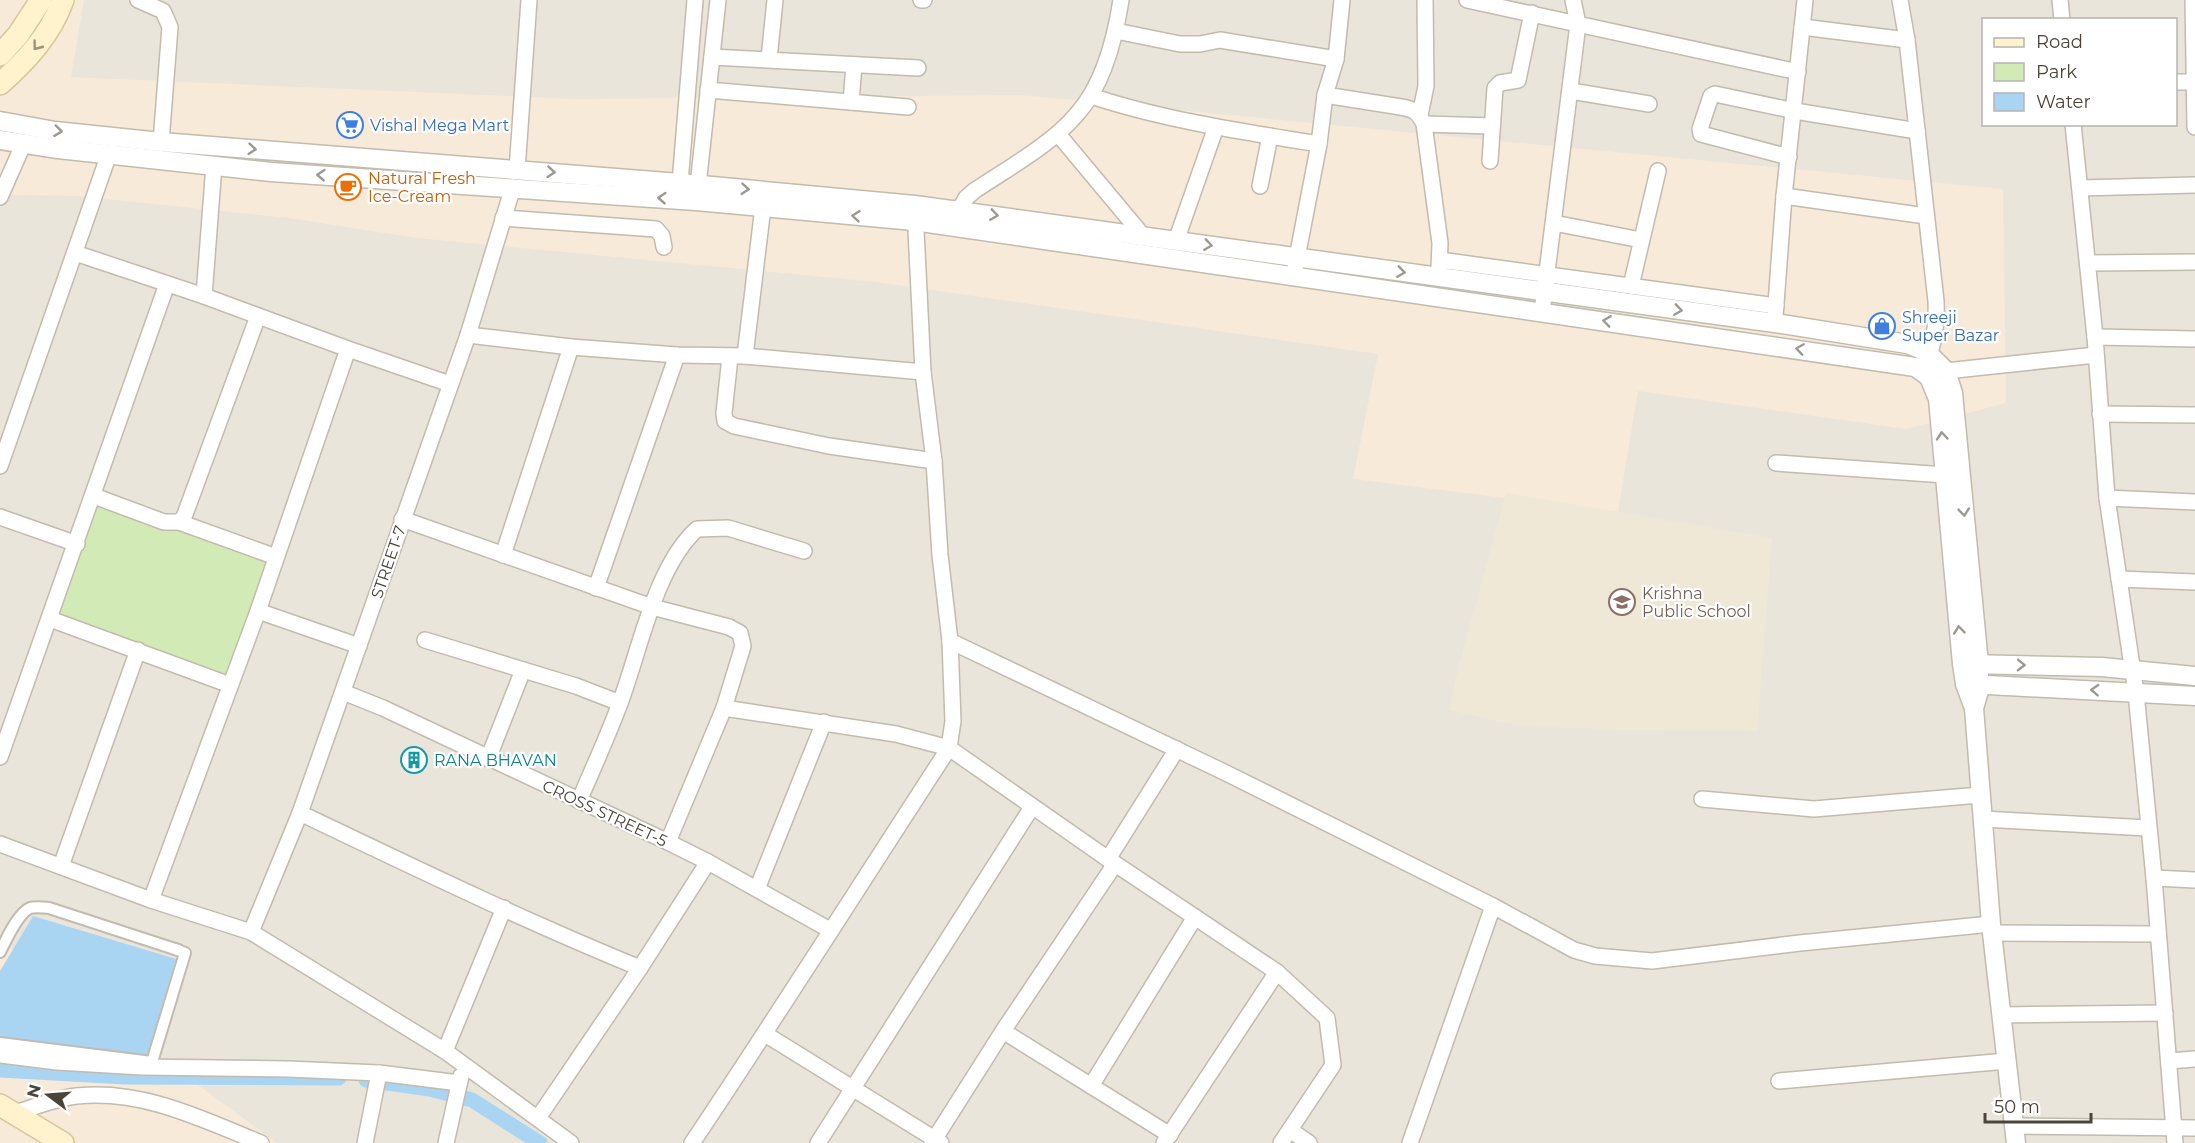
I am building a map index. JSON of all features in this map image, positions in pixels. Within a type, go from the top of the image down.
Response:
[{"type":"main road","points":[[0,55],[18,35],[42,0]]},
{"type":"main road","points":[[0,84],[35,50],[50,29],[63,0]]},
{"type":"main road","points":[[7,1109],[63,1143]]},
{"type":"street","points":[[138,0],[163,11],[170,27],[161,142]]},
{"type":"street","name":"STREET-7","points":[[251,932],[300,813],[343,692],[468,334],[515,178],[529,0]]},
{"type":"street","points":[[692,189],[695,0]]},
{"type":"street","points":[[692,189],[708,90],[718,0]]},
{"type":"street","points":[[769,59],[775,0]]},
{"type":"street","points":[[954,218],[966,198],[974,191],[1058,134],[1078,114],[1100,78],[1116,32],[1118,0]]},
{"type":"street","points":[[1293,276],[1319,144],[1325,95],[1336,59],[1342,0]]},
{"type":"street","points":[[1425,0],[1426,86],[1422,120],[1440,243],[1439,268]]},
{"type":"street","points":[[1467,0],[1798,72]]},
{"type":"street","points":[[1542,312],[1578,24],[1573,0]]},
{"type":"street","points":[[1775,315],[1784,196],[1805,0]]},
{"type":"street","points":[[1900,0],[1907,40],[1937,317],[1936,331],[1926,363],[1938,399],[1945,475],[1970,664],[1991,928],[2015,1135],[2174,1127],[2195,1128]]},
{"type":"street","points":[[2060,0],[2062,18]]},
{"type":"street","points":[[2193,0],[2195,127]]},
{"type":"street","points":[[1490,161],[1495,88],[1500,84],[1518,80],[1532,13]]},
{"type":"street","points":[[1802,27],[1907,40]]},
{"type":"street","points":[[1116,32],[1190,44],[1220,40],[1231,41],[1336,59]]},
{"type":"street","points":[[712,57],[918,68]]},
{"type":"street","points":[[851,102],[854,65]]},
{"type":"street","points":[[2177,82],[2194,82]]},
{"type":"street","points":[[708,90],[908,107]]},
{"type":"street","points":[[1571,91],[1648,104]]},
{"type":"street","points":[[1789,157],[1701,134],[1700,129],[1707,101],[1715,94],[1794,111],[1917,131]]},
{"type":"street","points":[[1325,95],[1411,109],[1422,120],[1492,126]]},
{"type":"street","points":[[1091,96],[1114,104],[1216,127],[1319,144]]},
{"type":"street","points":[[0,122],[55,131],[515,178]]},
{"type":"street","points":[[2073,126],[2095,337],[2107,498],[2136,693],[2154,878],[2175,1143]]},
{"type":"street","points":[[1176,241],[1216,127]]},
{"type":"street","points":[[1058,134],[1144,237]]},
{"type":"street","points":[[1260,186],[1270,136]]},
{"type":"street","points":[[0,140],[23,145],[271,172],[515,178],[692,189],[1144,237],[1297,257],[1439,268],[1775,315]]},
{"type":"street","points":[[0,198],[23,145]]},
{"type":"street","points":[[0,466],[109,154]]},
{"type":"street","points":[[204,296],[214,165]]},
{"type":"street","points":[[1631,286],[1658,171]]},
{"type":"street","points":[[2080,188],[2195,185]]},
{"type":"street","points":[[692,189],[763,207],[915,213]]},
{"type":"street","points":[[1784,196],[1926,216]]},
{"type":"street","points":[[763,207],[738,356],[724,413],[725,421],[734,426],[829,446],[934,461]]},
{"type":"street","points":[[692,1143],[949,748],[952,721],[950,641],[940,555],[934,461],[923,372],[915,213]]},
{"type":"street","points":[[503,218],[656,229],[662,236],[664,247]]},
{"type":"street","points":[[954,218],[1293,276],[1906,364],[1926,363]]},
{"type":"street","points":[[1554,224],[1641,240]]},
{"type":"street","points":[[75,253],[204,296],[450,384]]},
{"type":"street","points":[[2088,263],[2195,262]]},
{"type":"street","points":[[1546,283],[1631,286],[1907,344],[1926,363],[1946,371],[2096,355]]},
{"type":"street","points":[[0,758],[167,284]]},
{"type":"street","points":[[179,522],[189,508],[258,316]]},
{"type":"street","points":[[468,334],[571,347],[677,355],[738,356],[923,372]]},
{"type":"street","points":[[2095,337],[2195,339]]},
{"type":"street","points":[[503,555],[571,347]]},
{"type":"street","points":[[152,900],[258,611],[348,349]]},
{"type":"street","points":[[596,588],[677,355]]},
{"type":"street","points":[[1946,371],[1953,393],[1970,664]]},
{"type":"street","points":[[2100,414],[2195,415]]},
{"type":"street","points":[[1776,463],[1945,475]]},
{"type":"street","points":[[94,496],[164,522],[179,522],[276,557]]},
{"type":"street","points":[[2107,498],[2195,502]]},
{"type":"street","points":[[0,517],[77,544]]},
{"type":"street","points":[[402,519],[652,607],[729,627],[740,633],[743,646],[724,708],[668,842]]},
{"type":"street","points":[[579,801],[620,703],[652,607],[674,557],[685,540],[698,529],[728,528],[804,551]]},
{"type":"street","points":[[2119,579],[2195,582]]},
{"type":"street","points":[[258,611],[359,646]]},
{"type":"street","points":[[50,619],[230,685]]},
{"type":"street","points":[[425,640],[576,686],[620,703]]},
{"type":"street","points":[[950,641],[1177,749],[1493,906],[1574,950],[1595,956],[1652,961],[1800,943],[1991,928],[2158,934]]},
{"type":"street","points":[[61,866],[138,650]]},
{"type":"street","points":[[1970,664],[2102,667],[2195,676]]},
{"type":"street","points":[[488,759],[523,670]]},
{"type":"street","points":[[1972,684],[2195,696]]},
{"type":"street","name":"CROSS STREET-5","points":[[343,692],[383,708],[668,842],[830,930]]},
{"type":"street","points":[[724,708],[896,734],[949,748],[1112,862],[1277,972],[1327,1018],[1333,1065],[1281,1143]]},
{"type":"street","points":[[757,889],[824,722]]},
{"type":"street","points":[[765,1034],[936,1142],[1003,1031],[1112,862],[1177,749]]},
{"type":"street","points":[[1702,799],[1814,809],[1980,795]]},
{"type":"street","points":[[818,1143],[1032,807]]},
{"type":"street","points":[[300,813],[472,895],[640,968]]},
{"type":"street","points":[[1982,819],[2148,828]]},
{"type":"street","points":[[0,844],[152,900],[251,932],[445,1051],[571,1143]]},
{"type":"street","points":[[538,1118],[640,968],[708,862]]},
{"type":"street","points":[[2154,878],[2195,880]]},
{"type":"street","points":[[1410,1143],[1493,906]]},
{"type":"street","points":[[0,952],[20,916],[28,909],[36,907],[49,908],[185,953],[152,1062],[0,1043]]},
{"type":"street","points":[[445,1051],[504,908]]},
{"type":"street","points":[[1090,1086],[1195,917]]},
{"type":"street","points":[[1003,1031],[1090,1086],[1167,1139],[1277,972]]},
{"type":"street","points":[[2001,1016],[2165,1013]]},
{"type":"street","points":[[0,1055],[57,1062],[142,1067],[379,1073],[459,1083]]},
{"type":"street","points":[[2169,1060],[2195,1059]]},
{"type":"street","points":[[1779,1081],[2007,1061]]},
{"type":"street","points":[[446,1143],[464,1064]]},
{"type":"street","points":[[365,1143],[379,1073]]},
{"type":"street","points":[[7,1109],[75,1096],[106,1095],[138,1099],[167,1105],[261,1143]]},
{"type":"street","points":[[1290,1130],[1309,1143]]},
{"type":"shaded area","points":[[0,0],[2195,0],[2195,1143],[0,1143]]},
{"type":"shaded area","points":[[0,0],[84,0],[71,77],[576,99],[1020,95],[2003,189],[2006,403],[1906,429],[1638,391],[1618,512],[1353,479],[1378,354],[876,282],[417,238],[289,218],[76,196],[0,195]]},
{"type":"shaded area","name":"Krishna Public School","points":[[1506,493],[1772,538],[1757,731],[1520,726],[1449,710]]},
{"type":"shaded area","points":[[0,940],[277,1143],[0,1143]]},
{"type":"green space","points":[[94,496],[276,557],[230,685],[50,619]]},
{"type":"water","points":[[33,916],[176,959],[147,1056],[0,1038],[0,971]]},
{"type":"waterway","points":[[0,1070],[125,1077],[339,1078]]},
{"type":"waterway","points":[[366,1080],[430,1089],[472,1100],[540,1143]]},
{"type":"place","name":"Vishal Mega Mart","points":[[350,125]]},
{"type":"place","name":"Natural Fresh Ice-Cream","points":[[348,187]]},
{"type":"place","name":"Shreeji Super Bazar","points":[[1882,326]]},
{"type":"place","name":"Krishna Public School","points":[[1622,602]]},
{"type":"place","name":"RANA BHAVAN","points":[[414,760]]}]
